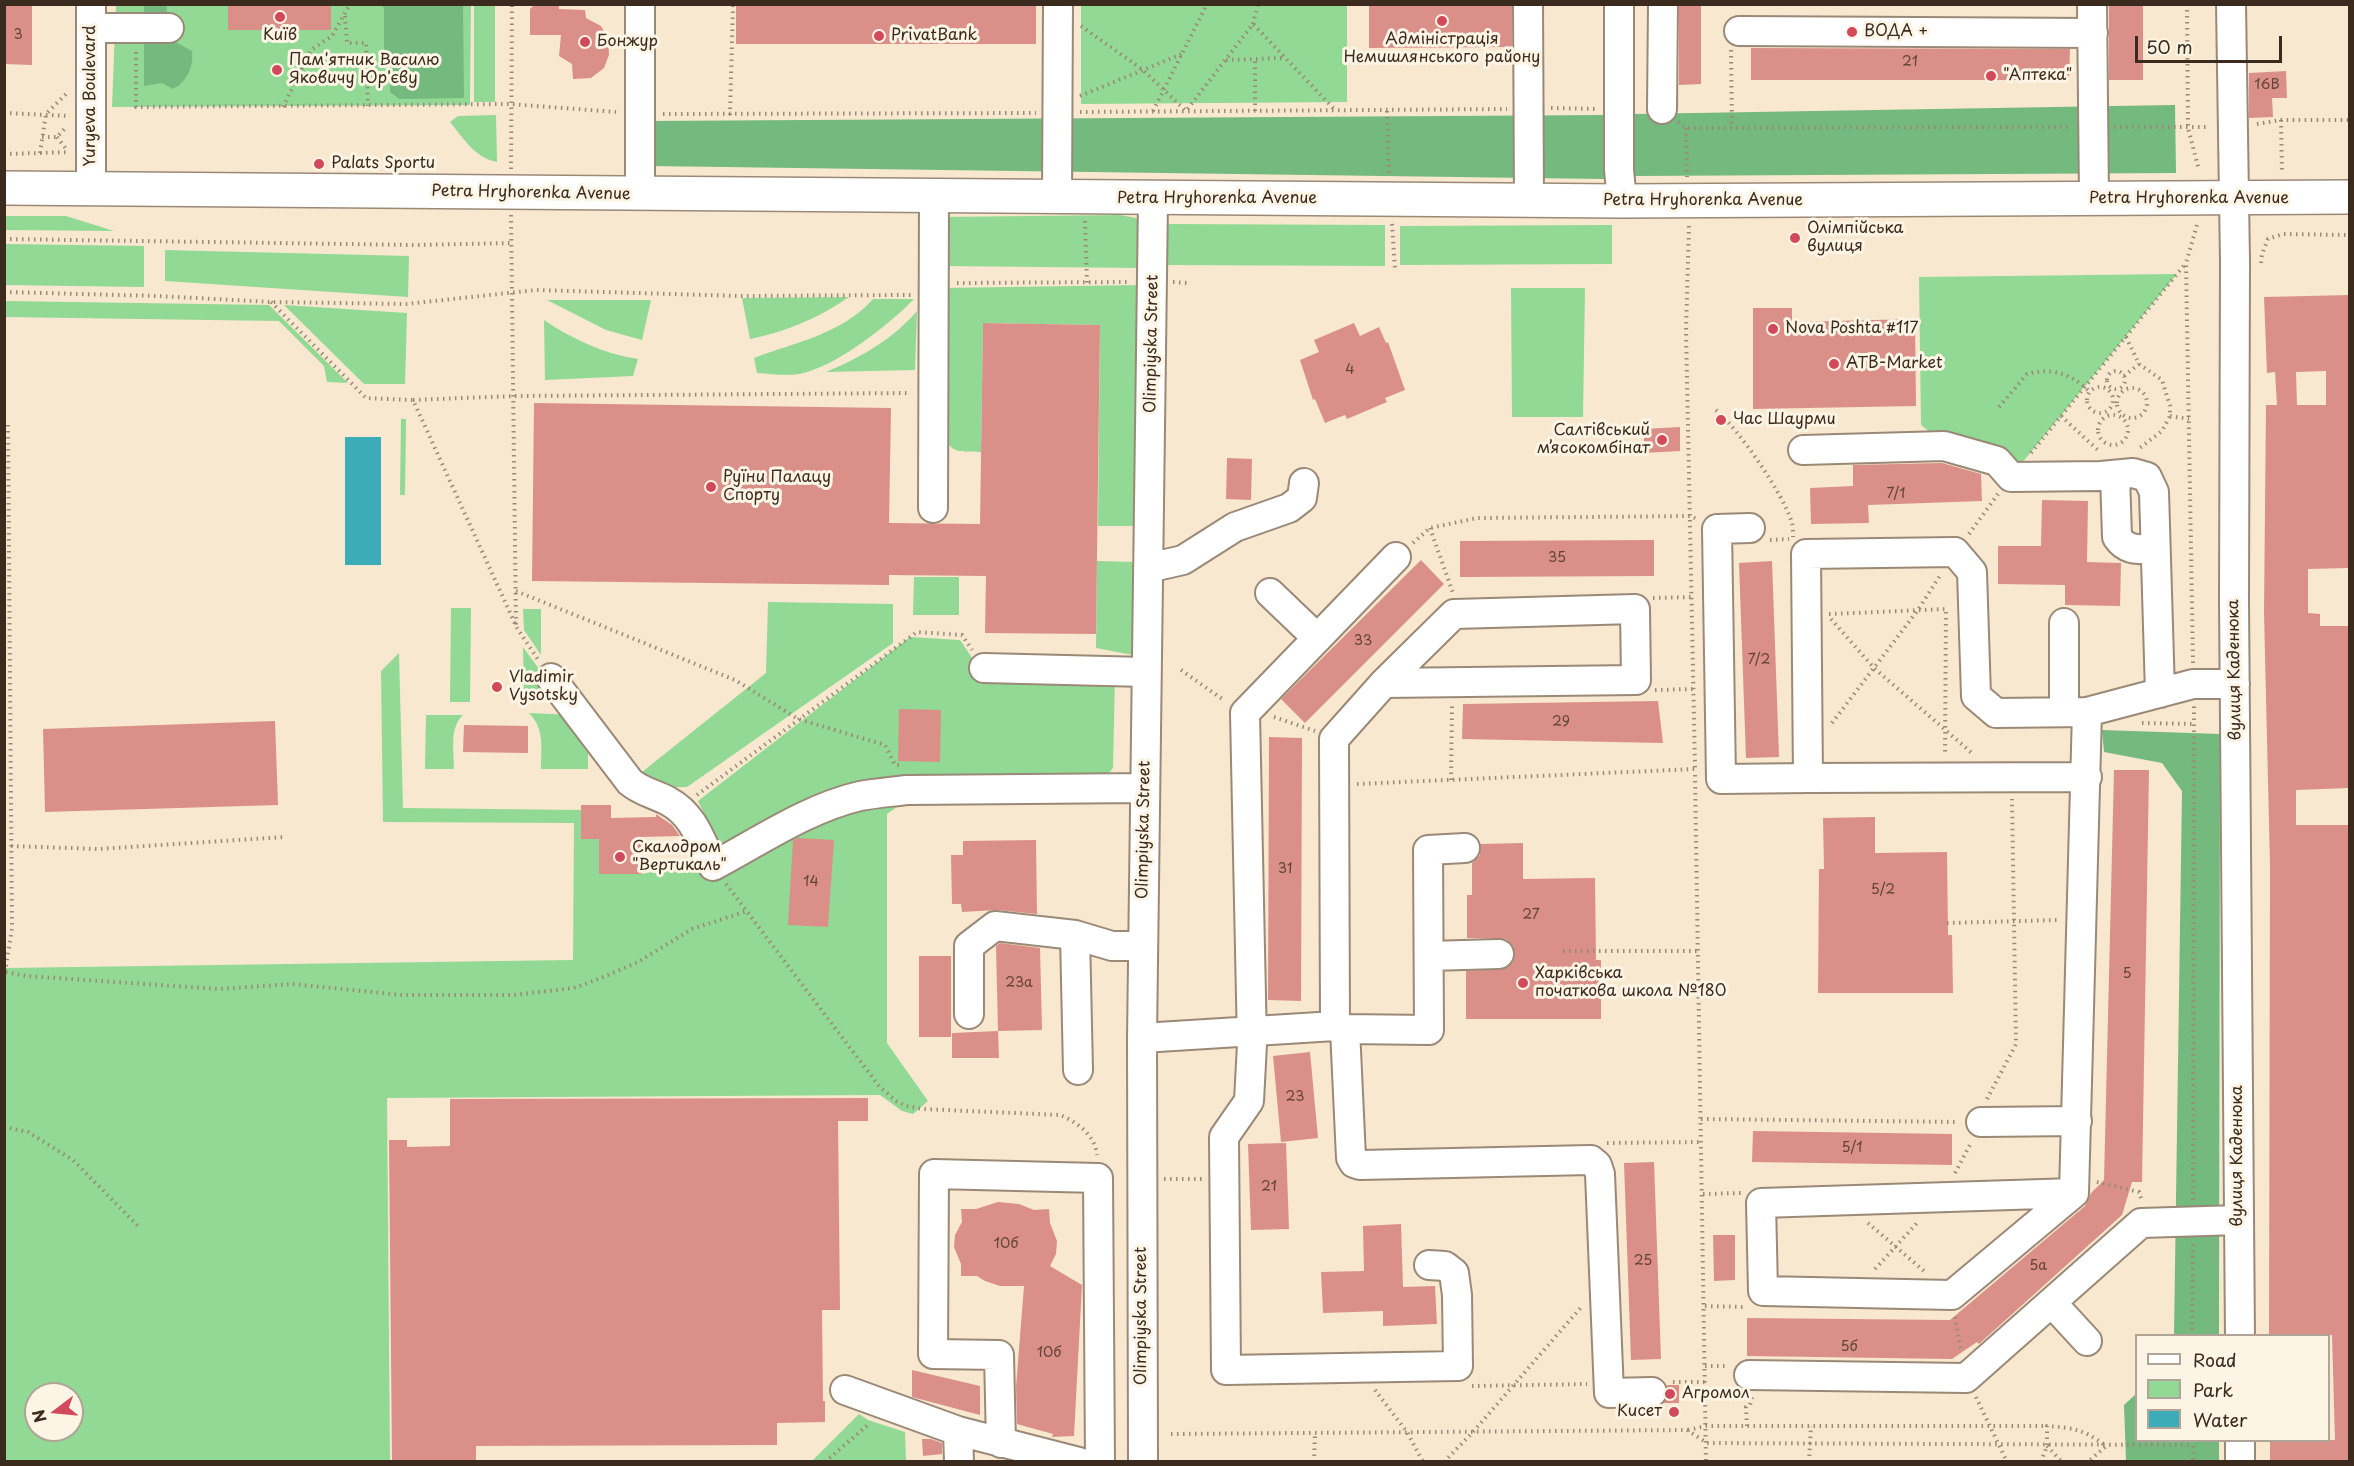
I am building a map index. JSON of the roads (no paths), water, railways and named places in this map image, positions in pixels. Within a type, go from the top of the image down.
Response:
[{"type":"main road","name":"Petra Hryhorenka Avenue","points":[[4,188],[1057,198]]},
{"type":"main road","name":"Petra Hryhorenka Аvenue","points":[[1057,198],[1622,201],[2349,198]]},
{"type":"street","points":[[640,4],[640,194]]},
{"type":"street","points":[[1528,4],[1529,200]]},
{"type":"street","points":[[1619,4],[1618,109],[1622,201]]},
{"type":"street","points":[[1662,109],[1663,4]]},
{"type":"street","points":[[2092,4],[2094,199]]},
{"type":"street","name":"вулиця Каденюка","points":[[2231,4],[2235,198],[2235,684],[2240,1334]]},
{"type":"street","points":[[1057,198],[1058,7]]},
{"type":"street","points":[[91,16],[136,29],[169,28]]},
{"type":"street","name":"Yuryeva Boulevard","points":[[91,16],[91,188]]},
{"type":"street","points":[[1739,31],[2092,33]]},
{"type":"street","points":[[933,508],[934,197]]},
{"type":"street","name":"Olimpiyska Street","points":[[1143,1461],[1142,1038],[1153,199]]},
{"type":"street","points":[[1803,450],[1944,446],[1997,461],[2011,477],[2133,473],[2147,477],[2154,492],[2160,693]]},
{"type":"street","points":[[2115,475],[2117,537],[2122,545],[2130,549],[2155,549]]},
{"type":"street","points":[[1148,568],[1183,560],[1235,527],[1289,508],[1302,498],[1304,483]]},
{"type":"street","points":[[1750,528],[1717,529],[1721,779],[2087,777]]},
{"type":"street","points":[[1808,778],[1806,554],[1955,552],[1972,572],[1976,696],[1996,713],[2076,712],[2193,684],[2235,684]]},
{"type":"street","points":[[1396,557],[1245,713],[1252,1032],[1249,1101],[1224,1137],[1226,1370],[1458,1366],[1457,1295],[1454,1273],[1445,1266],[1429,1265]]},
{"type":"street","points":[[1270,593],[1317,638]]},
{"type":"street","points":[[1384,683],[1636,680],[1635,609],[1454,614],[1384,683],[1334,739],[1333,785],[1340,1028],[1351,1158],[1354,1163],[1360,1165],[1591,1160],[1597,1165],[1600,1174],[1609,1393],[1652,1392]]},
{"type":"street","points":[[2064,623],[2087,777],[2074,1187],[1952,1295],[1763,1291],[1761,1203],[1941,1197],[2074,1187]]},
{"type":"street","points":[[984,668],[1146,672]]},
{"type":"street","points":[[551,678],[630,782],[643,791],[667,800],[689,815],[713,866],[811,814],[847,800],[878,793],[907,790],[1144,788]]},
{"type":"street","points":[[1142,1038],[1340,1028],[1429,1030],[1428,850],[1465,848]]},
{"type":"street","points":[[969,1014],[969,946],[995,926],[1076,935],[1112,946],[1143,946]]},
{"type":"street","points":[[1076,935],[1078,1070]]},
{"type":"street","points":[[1429,956],[1499,954]]},
{"type":"street","points":[[1981,1122],[2077,1121]]},
{"type":"street","points":[[1001,1443],[999,1355],[933,1354],[934,1174],[1098,1178],[1100,1461]]},
{"type":"street","points":[[1749,1375],[1966,1378],[2141,1224],[2239,1220]]},
{"type":"street","points":[[2052,1303],[2087,1341]]},
{"type":"street","points":[[845,1390],[958,1431],[1079,1461]]},
{"type":"street","points":[[958,1431],[959,1461]]},
{"type":"street","points":[[2240,1442],[2240,1461]]},
{"type":"water","points":[[345,437],[381,437],[381,565],[345,565]]},
{"type":"place","name":"Київ","points":[[280,17]]},
{"type":"place","name":"Адміністрація Немишлянського району","points":[[1442,21]]},
{"type":"place","name":"ВОДА +","points":[[1852,32]]},
{"type":"place","name":"PrivatBank","points":[[879,36]]},
{"type":"place","name":"Бонжур","points":[[585,42]]},
{"type":"place","name":"Пам'ятник Василю Яковичу Юр'єву","points":[[277,70]]},
{"type":"place","name":"\"Аптека\"","points":[[1991,76]]},
{"type":"place","name":"Palats Sportu","points":[[319,164]]},
{"type":"place","name":"Олімпійська вулиця","points":[[1795,238]]},
{"type":"place","name":"Nova Poshta #117","points":[[1773,329]]},
{"type":"place","name":"ATB-Market","points":[[1834,364]]},
{"type":"place","name":"Час Шаурми","points":[[1721,420]]},
{"type":"place","name":"Салтівський мʼясокомбінат","points":[[1662,440]]},
{"type":"place","name":"Руїни Палацу Спорту","points":[[711,487]]},
{"type":"place","name":"Vladimir Vysotsky","points":[[497,687]]},
{"type":"place","name":"Скалодром \"Вертикаль\"","points":[[620,857]]},
{"type":"place","name":"Харківська початкова школа №180","points":[[1523,983]]},
{"type":"place","name":"Агромол","points":[[1670,1394]]},
{"type":"place","name":"Кисет","points":[[1674,1412]]}]
